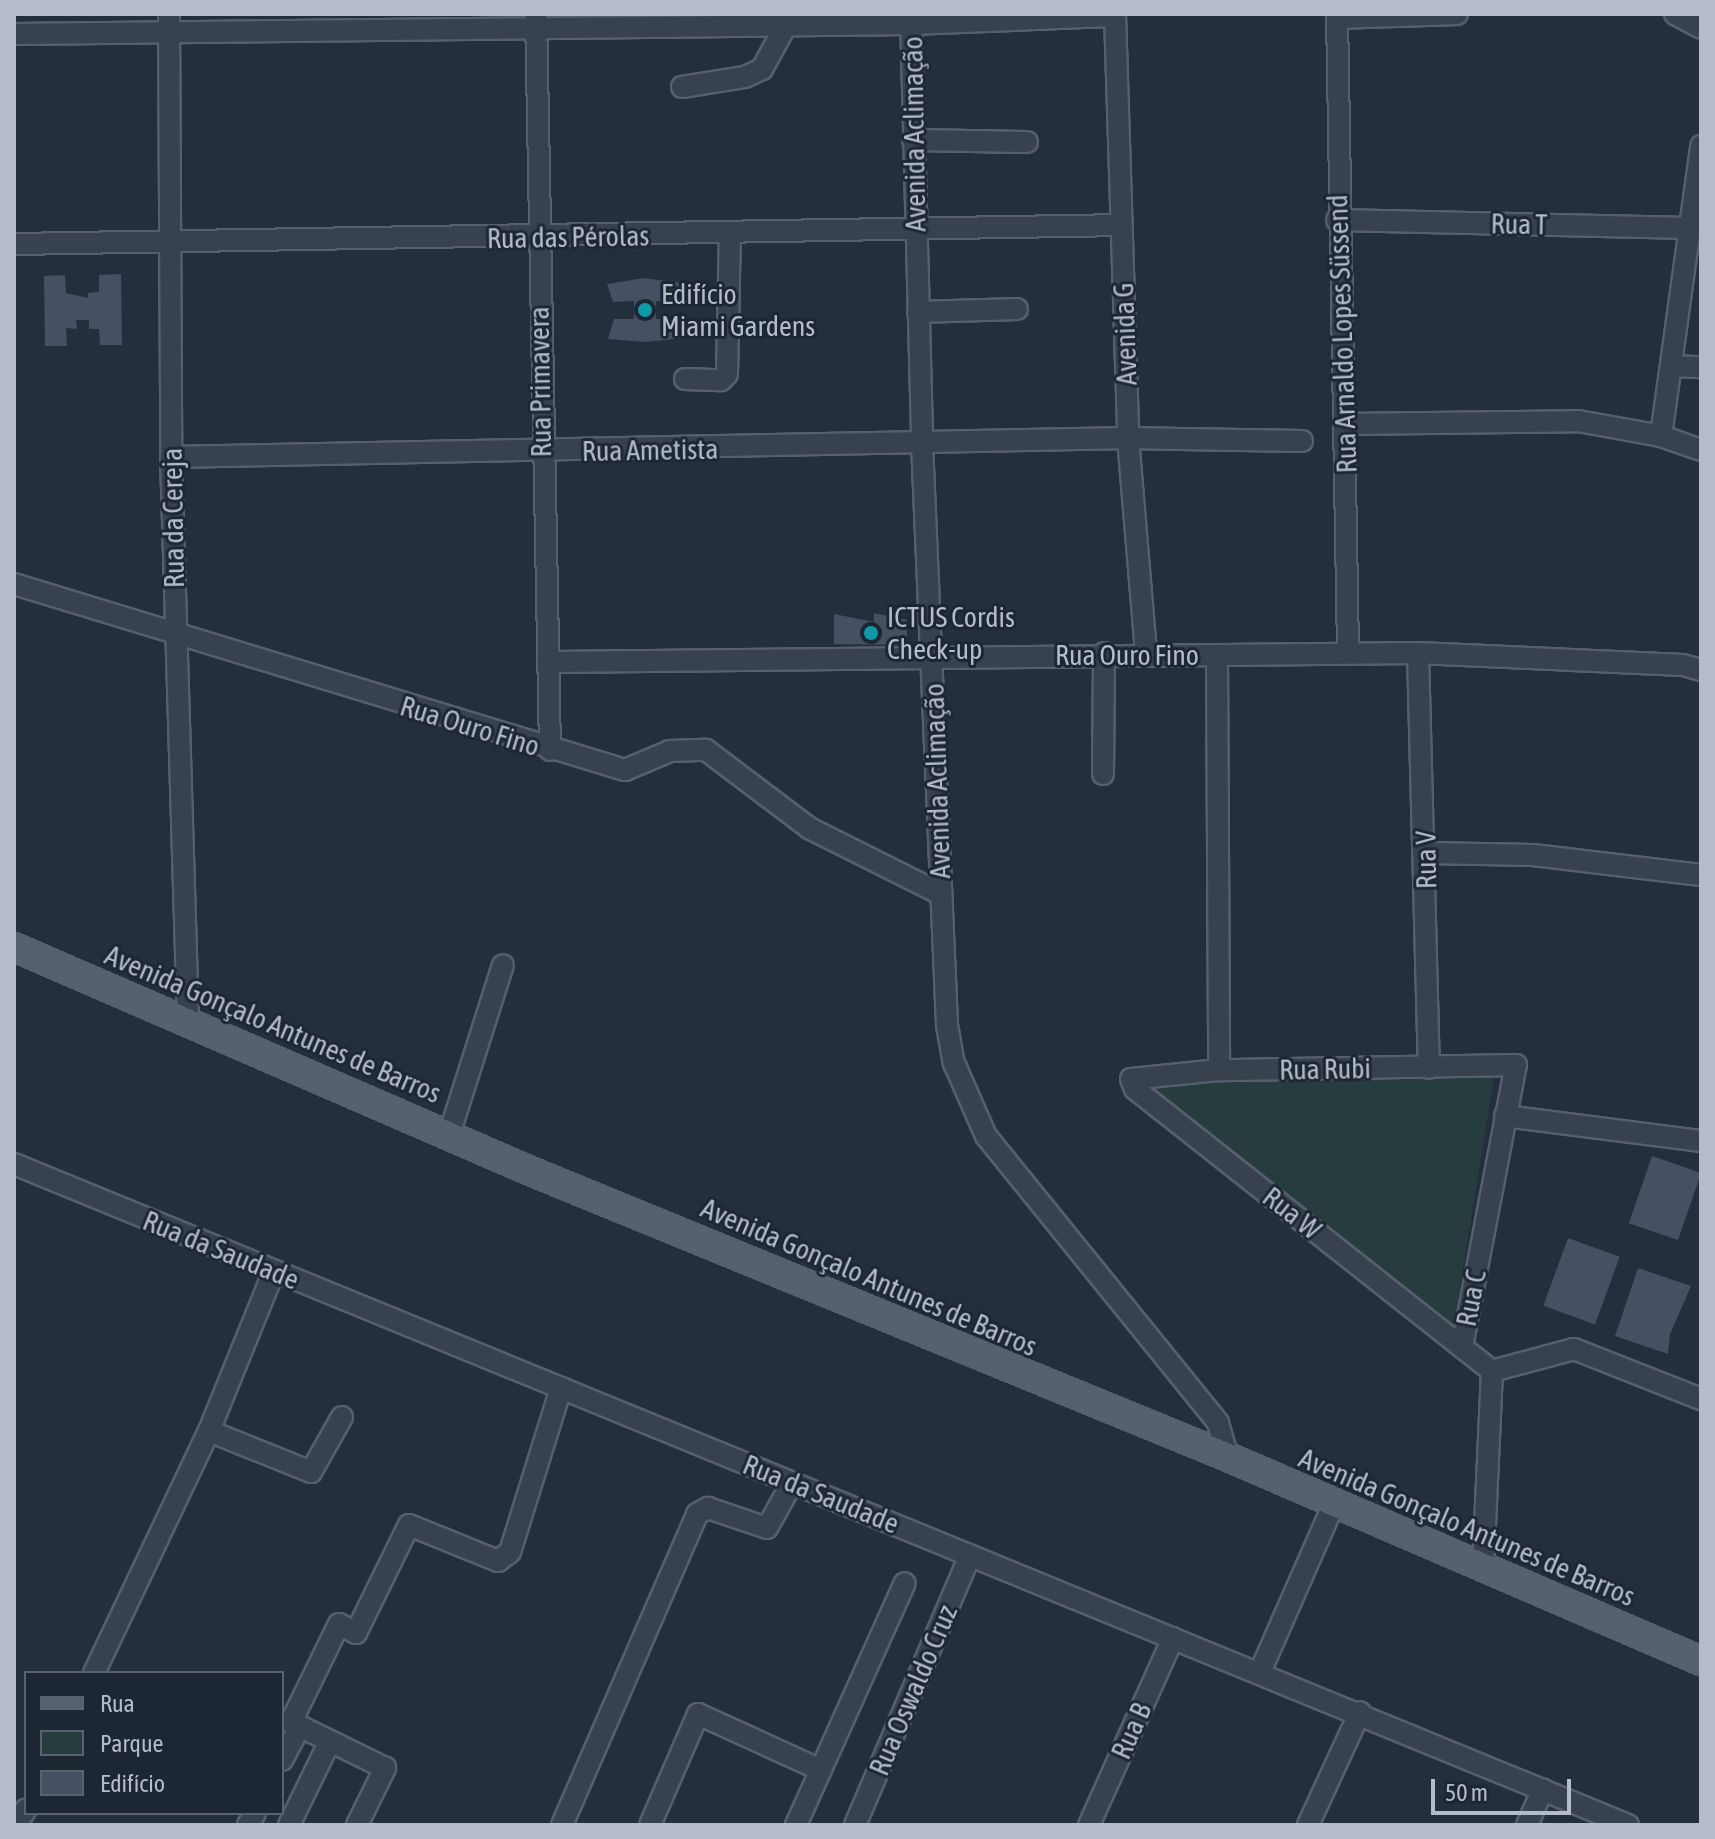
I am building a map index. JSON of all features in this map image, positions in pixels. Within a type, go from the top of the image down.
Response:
[{"type":"main road","name":"Avenida Gonçalo Antunes de Barros","points":[[14,947],[449,1135],[1228,1457],[1333,1506],[1701,1661]]},
{"type":"street","points":[[1337,16],[1457,14]]},
{"type":"street","points":[[1675,14],[1701,28]]},
{"type":"street","points":[[14,34],[169,24],[536,21],[786,25],[1115,15]]},
{"type":"street","name":"Avenida G","points":[[1115,15],[1128,438],[1146,653]]},
{"type":"street","name":"Rua Arnaldo Lopes Süssend","points":[[1337,16],[1337,220],[1345,424],[1348,653]]},
{"type":"street","name":"Avenida Aclimação","points":[[912,19],[922,443],[947,1025],[966,1098],[986,1136],[1218,1423],[1228,1457]]},
{"type":"street","name":"Rua Primavera","points":[[536,21],[541,452],[552,662],[550,750]]},
{"type":"street","name":"Rua da Cereja","points":[[169,24],[171,457],[188,1021]]},
{"type":"street","points":[[682,87],[745,77],[762,69],[786,25]]},
{"type":"street","points":[[913,140],[1027,142]]},
{"type":"street","points":[[1661,436],[1696,228],[1701,146]]},
{"type":"street","name":"Rua T","points":[[1337,220],[1696,228]]},
{"type":"street","name":"Rua das Pérolas","points":[[14,244],[915,233],[1121,225]]},
{"type":"street","points":[[685,379],[721,380],[727,374],[730,236]]},
{"type":"street","points":[[918,312],[1017,309]]},
{"type":"street","points":[[1671,366],[1701,367]]},
{"type":"street","points":[[1345,424],[1578,421],[1661,436],[1701,450]]},
{"type":"street","name":"Rua Ametista","points":[[171,457],[1128,438],[1302,441]]},
{"type":"street","name":"Rua Ouro Fino","points":[[14,584],[175,636],[625,770],[679,749],[706,750],[809,828],[941,894]]},
{"type":"street","points":[[1103,774],[1104,653]]},
{"type":"street","name":"Rua Ouro Fino","points":[[552,662],[1104,653],[1418,653],[1701,670]]},
{"type":"street","name":"Rua V","points":[[1418,653],[1427,853],[1429,1068]]},
{"type":"street","points":[[1217,655],[1219,1070]]},
{"type":"street","points":[[1427,853],[1533,855],[1701,875]]},
{"type":"street","points":[[449,1135],[503,965]]},
{"type":"street","name":"Rua Rubi","points":[[1134,1077],[1219,1070],[1516,1065]]},
{"type":"street","name":"Rua C","points":[[1492,1371],[1462,1347],[1516,1065]]},
{"type":"street","name":"Rua W","points":[[1134,1077],[1130,1083],[1135,1089],[1462,1347]]},
{"type":"street","points":[[1505,1116],[1701,1141]]},
{"type":"street","name":"Rua da Saudade","points":[[14,1164],[1360,1712],[1628,1825]]},
{"type":"street","points":[[95,1671],[209,1431],[274,1271]]},
{"type":"street","points":[[1483,1569],[1492,1371],[1574,1349],[1701,1399]]},
{"type":"street","points":[[357,1825],[385,1768],[291,1722],[339,1624],[356,1633],[409,1525],[498,1561],[510,1552],[561,1388]]},
{"type":"street","points":[[209,1431],[311,1472],[342,1417]]},
{"type":"street","points":[[562,1825],[697,1514],[708,1508],[767,1528],[792,1483]]},
{"type":"street","points":[[1260,1672],[1333,1506]]},
{"type":"street","name":"Rua Oswaldo Cruz","points":[[855,1825],[970,1555]]},
{"type":"street","points":[[796,1825],[905,1583]]},
{"type":"street","name":"Rua B","points":[[1089,1825],[1173,1638]]},
{"type":"street","points":[[1308,1825],[1360,1712]]},
{"type":"street","points":[[650,1825],[698,1714],[821,1770]]},
{"type":"street","points":[[284,1756],[300,1726]]},
{"type":"street","points":[[289,1825],[330,1741]]},
{"type":"street","points":[[1527,1825],[1543,1789]]},
{"type":"green space","points":[[1495,1071],[1453,1331],[1137,1083]]},
{"type":"building","points":[[121,274],[122,345],[100,345],[99,329],[89,329],[89,320],[76,320],[77,329],[66,328],[67,346],[45,346],[44,276],[65,275],[66,293],[88,298],[88,293],[99,292],[99,275]]},
{"type":"building","name":"Edifício Miami Gardens","points":[[644,278],[681,283],[676,301],[656,301],[656,319],[676,319],[682,338],[646,342],[608,339],[614,319],[634,319],[634,301],[613,302],[607,284]]},
{"type":"building","name":"ICTUS Cordis Check-up","points":[[874,613],[907,620],[907,645],[834,644],[834,614],[874,622]]},
{"type":"building","points":[[1652,1156],[1701,1173],[1678,1240],[1629,1223]]},
{"type":"building","points":[[1568,1238],[1620,1257],[1595,1324],[1543,1306]]},
{"type":"building","points":[[1638,1268],[1691,1286],[1670,1334],[1668,1354],[1615,1336]]},
{"type":"place","name":"Edifício Miami Gardens","points":[[645,310]]},
{"type":"place","name":"ICTUS Cordis Check-up","points":[[871,633]]}]
